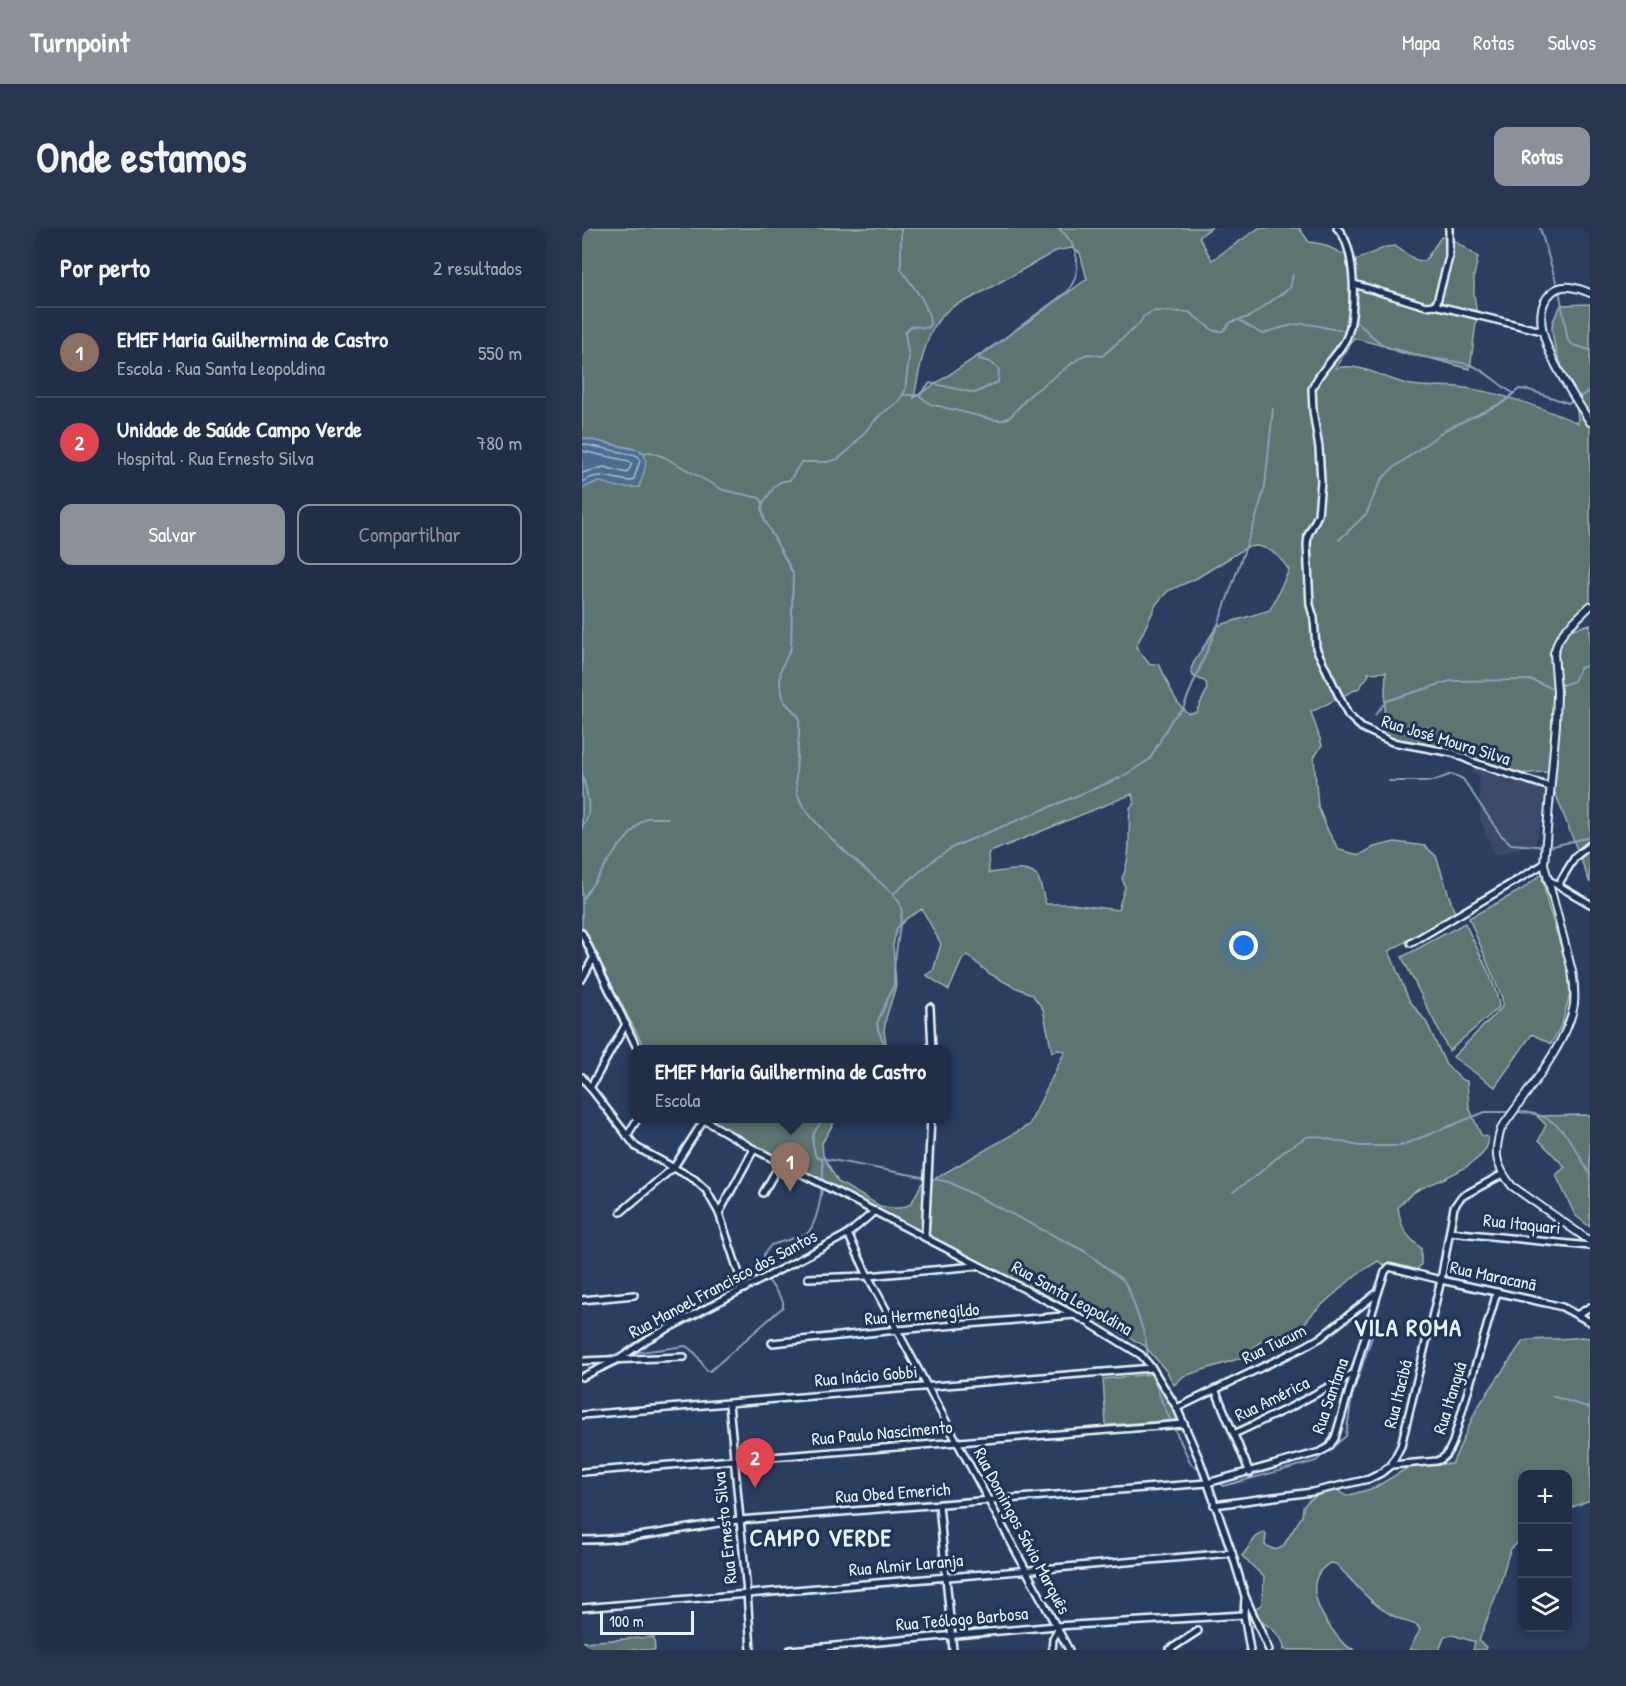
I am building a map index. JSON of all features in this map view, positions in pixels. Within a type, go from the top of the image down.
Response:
[{"type":"street","name":"Rua José Moura Silva","points":[[1337,228],[1348,249],[1354,284],[1352,321],[1348,335],[1312,389],[1321,464],[1318,515],[1308,535],[1307,551],[1310,605],[1314,618],[1316,648],[1348,715],[1362,728],[1392,742],[1453,753],[1475,763],[1550,787]]},
{"type":"street","points":[[1434,305],[1437,302],[1449,257],[1449,228]]},
{"type":"street","points":[[1354,284],[1426,306],[1434,305],[1542,331]]},
{"type":"street","points":[[1590,293],[1578,288],[1563,287],[1550,293],[1542,311],[1542,331],[1549,351],[1590,422]]},
{"type":"street","points":[[1590,606],[1566,629],[1554,653],[1557,691],[1556,724],[1544,864],[1572,971],[1574,1004],[1559,1043],[1501,1129],[1496,1155],[1503,1174],[1524,1196],[1590,1241]]},
{"type":"street","points":[[1558,885],[1579,852],[1590,845]]},
{"type":"street","points":[[1411,942],[1544,864]]},
{"type":"street","points":[[1547,879],[1590,904]]},
{"type":"street","points":[[582,933],[636,1045]]},
{"type":"street","points":[[582,979],[594,957]]},
{"type":"street","points":[[930,1007],[932,1045]]},
{"type":"street","points":[[590,1088],[626,1024]]},
{"type":"street","points":[[582,1077],[636,1147],[674,1167],[701,1185],[719,1213],[744,1289]]},
{"type":"street","points":[[627,1136],[635,1123]]},
{"type":"street","points":[[621,1212],[674,1167],[700,1123]]},
{"type":"street","name":"Rua Santa Leopoldina","points":[[709,1123],[754,1149],[1076,1315],[1135,1350],[1152,1368],[1177,1408],[1200,1461],[1245,1596],[1269,1650]]},
{"type":"street","points":[[925,1237],[931,1123]]},
{"type":"street","points":[[719,1213],[754,1149]]},
{"type":"street","points":[[763,1193],[781,1162]]},
{"type":"street","name":"Rua Itacibá","points":[[1391,1465],[1401,1446],[1441,1280],[1457,1201],[1503,1174]]},
{"type":"street","name":"Rua Manoel Francisco dos Santos","points":[[582,1377],[621,1357],[648,1339],[848,1234],[875,1211]]},
{"type":"street","name":"Rua Itaquari","points":[[1450,1232],[1590,1246]]},
{"type":"street","name":"Rua Domingos Sávio Marquês","points":[[848,1234],[867,1276],[1069,1650]]},
{"type":"street","name":"Rua Manoel Francisco dos Santos","points":[[808,1278],[867,1276],[979,1266]]},
{"type":"street","name":"Rua Maracanã","points":[[1387,1268],[1391,1266],[1441,1280],[1562,1307],[1590,1322]]},
{"type":"street","name":"Rua Santana","points":[[1207,1483],[1250,1473],[1320,1452],[1329,1447],[1335,1438],[1387,1268]]},
{"type":"street","name":"Rua Itanguá","points":[[1391,1465],[1437,1461],[1442,1460],[1448,1454],[1497,1292]]},
{"type":"street","name":"Rua Tucum","points":[[1177,1408],[1320,1338],[1378,1293]]},
{"type":"street","points":[[582,1300],[634,1295]]},
{"type":"street","points":[[1577,1315],[1590,1307]]},
{"type":"street","name":"Rua Hermenegildo","points":[[772,1343],[1076,1315]]},
{"type":"street","points":[[582,1361],[621,1357],[684,1357]]},
{"type":"street","name":"Rua Inácio Gobbi","points":[[582,1415],[1152,1368]]},
{"type":"street","name":"Rua América","points":[[1234,1434],[1354,1374]]},
{"type":"street","points":[[1215,1389],[1250,1473]]},
{"type":"street","name":"Rua Ernesto Silva","points":[[729,1404],[751,1650]]},
{"type":"street","name":"Rua Paulo Nascimento","points":[[582,1472],[1184,1424]]},
{"type":"street","points":[[1214,1505],[1312,1492],[1355,1483],[1381,1473],[1391,1465]]},
{"type":"street","name":"Rua Obed Emerich","points":[[582,1540],[635,1538],[693,1526],[740,1520],[1207,1483]]},
{"type":"street","points":[[939,1505],[952,1650]]},
{"type":"street","name":"Rua Almir Laranja","points":[[582,1608],[1232,1553]]},
{"type":"street","points":[[1245,1596],[1250,1650]]},
{"type":"street","name":"Rua Teólogo Barbosa","points":[[790,1650],[951,1635],[1245,1614]]},
{"type":"street","points":[[1052,1650],[1057,1628]]},
{"type":"street","points":[[1169,1650],[1198,1630]]},
{"type":"shaded area","points":[[1474,767],[1548,790],[1536,843],[1495,856],[1480,819],[1479,775],[1471,772]]},
{"type":"green space","points":[[582,228],[1211,228],[1199,237],[1212,260],[1259,228],[1299,228],[1309,242],[1322,244],[1356,260],[1386,247],[1395,246],[1416,260],[1424,261],[1441,237],[1450,238],[1478,257],[1474,276],[1477,315],[1470,369],[1354,338],[1336,368],[1365,370],[1412,385],[1458,387],[1489,392],[1578,423],[1574,398],[1556,351],[1552,324],[1561,305],[1590,304],[1590,612],[1573,629],[1590,624],[1590,883],[1547,772],[1511,774],[1453,751],[1410,744],[1383,736],[1386,672],[1368,673],[1369,675],[1359,688],[1311,712],[1322,745],[1314,758],[1318,807],[1339,850],[1360,855],[1374,847],[1395,842],[1425,846],[1436,856],[1455,914],[1389,951],[1409,1000],[1427,1023],[1446,1065],[1462,1080],[1467,1081],[1469,1107],[1481,1135],[1488,1137],[1487,1146],[1472,1163],[1416,1191],[1398,1207],[1405,1230],[1421,1248],[1421,1264],[1416,1272],[1378,1261],[1357,1274],[1314,1312],[1299,1330],[1265,1338],[1241,1358],[1184,1376],[1174,1385],[1167,1372],[1145,1346],[1100,1321],[969,1258],[752,1147],[716,1123],[834,1123],[822,1143],[823,1155],[838,1182],[880,1206],[901,1208],[911,1204],[922,1183],[927,1183],[1029,1125],[1065,1051],[1052,1052],[1043,1009],[1032,994],[990,974],[967,955],[962,960],[949,990],[926,975],[933,971],[941,944],[922,909],[907,918],[897,928],[893,945],[896,986],[886,1018],[884,1031],[886,1045],[643,1045],[582,932],[582,489],[600,482],[619,487],[636,449],[582,438]],"holes":[[[1072,248],[1080,253],[1087,279],[1002,340],[914,398],[923,354],[934,326],[943,315],[954,306],[1056,251]],[[1257,546],[1272,551],[1289,570],[1270,610],[1217,626],[1191,669],[1193,676],[1206,682],[1207,690],[1196,712],[1188,713],[1175,698],[1159,664],[1150,665],[1136,647],[1157,603],[1168,591],[1197,578],[1247,547]],[[1132,794],[1134,803],[1130,808],[1128,853],[1122,878],[1125,887],[1118,910],[1071,904],[1046,904],[1036,875],[1024,870],[989,873],[988,853]]]},
{"type":"green space","points":[[1542,874],[1547,902],[1568,969],[1570,994],[1562,1024],[1551,1044],[1532,1034],[1495,1087],[1453,1057],[1502,1007],[1502,998],[1469,918],[1521,890]]},
{"type":"green space","points":[[1465,923],[1490,976],[1499,1007],[1449,1051],[1402,957]]},
{"type":"green space","points":[[1537,1116],[1590,1116],[1590,1227],[1575,1215],[1556,1175],[1565,1167],[1539,1140],[1546,1125]]},
{"type":"green space","points":[[1590,1338],[1590,1500],[1572,1507],[1572,1470],[1518,1470],[1518,1543],[1508,1556],[1479,1641],[1486,1647],[1485,1650],[1473,1650],[1475,1642],[1453,1635],[1445,1636],[1439,1650],[1409,1650],[1420,1630],[1417,1625],[1391,1615],[1381,1608],[1363,1593],[1336,1564],[1330,1563],[1321,1570],[1317,1578],[1315,1587],[1318,1606],[1343,1643],[1355,1650],[1284,1650],[1278,1635],[1255,1617],[1253,1610],[1262,1604],[1264,1577],[1242,1556],[1256,1537],[1264,1532],[1266,1534],[1265,1545],[1278,1549],[1283,1546],[1302,1516],[1303,1507],[1319,1494],[1337,1490],[1346,1496],[1374,1488],[1414,1464],[1452,1464],[1477,1408],[1523,1341]]},
{"type":"green space","points":[[1153,1374],[1179,1420],[1106,1425],[1103,1379]]},
{"type":"green space","points":[[654,1637],[655,1650],[582,1650],[582,1642]]},
{"type":"water","points":[[582,438],[642,451],[646,464],[639,487],[621,487],[598,482],[582,489]]},
{"type":"waterway","points":[[885,1045],[877,1023],[894,985],[894,968],[902,911],[893,894],[838,845],[801,803],[797,791],[796,773],[799,717],[784,701],[780,684],[781,669],[791,648],[793,573],[765,521],[762,510],[763,503],[775,486],[780,482],[790,480],[801,462],[827,462],[838,459],[880,415],[898,402],[905,391],[909,357],[905,333],[911,326],[928,328],[930,325],[929,315],[922,299],[901,269],[901,228]]},
{"type":"waterway","points":[[919,395],[930,383],[975,393],[998,382],[999,369],[979,357],[1068,291],[1073,283],[1077,266],[1074,249],[1065,234],[1058,228]]},
{"type":"waterway","points":[[1540,228],[1560,295],[1568,341],[1573,345],[1590,350]]},
{"type":"waterway","points":[[903,395],[919,395],[930,404],[1003,420],[1010,417],[1030,395],[1082,356],[1089,354],[1102,356],[1139,324],[1143,317],[1153,311],[1189,312],[1214,331],[1223,331],[1231,322],[1249,317],[1290,288],[1293,275]]},
{"type":"waterway","points":[[1240,321],[1262,334],[1300,324],[1345,330]]},
{"type":"waterway","points":[[1356,322],[1378,341],[1395,351],[1471,365],[1513,393]]},
{"type":"waterway","points":[[1339,540],[1367,513],[1382,479],[1445,430],[1504,402],[1519,389],[1568,403],[1590,391]]},
{"type":"waterway","points":[[893,894],[936,858],[953,847],[1122,777],[1150,759],[1172,719],[1183,708],[1219,622],[1256,518],[1265,486],[1273,409]]},
{"type":"waterway","points":[[641,453],[650,452],[664,457],[723,490],[760,498],[763,503]]},
{"type":"waterway","points":[[1375,715],[1386,701],[1450,681],[1532,680],[1552,688],[1574,681],[1580,668],[1590,665]]},
{"type":"waterway","points":[[582,772],[589,808],[586,821],[582,826]]},
{"type":"waterway","points":[[1389,781],[1433,781],[1452,774],[1463,779],[1500,834],[1511,844],[1549,847],[1590,837]]},
{"type":"waterway","points":[[582,900],[617,849],[641,822],[647,818],[668,818]]},
{"type":"waterway","points":[[1233,1192],[1287,1149],[1307,1137],[1315,1136],[1359,1146],[1400,1146],[1485,1112],[1510,1112]]},
{"type":"waterway","points":[[1516,1112],[1531,1113],[1554,1123],[1570,1140],[1590,1175]]},
{"type":"waterway","points":[[820,1123],[813,1136],[816,1157],[949,1182],[1086,1252],[1124,1281],[1145,1336],[1149,1363]]},
{"type":"waterway","points":[[632,1353],[686,1346],[696,1354],[707,1371],[710,1371],[783,1307],[783,1301],[766,1277],[764,1254],[771,1245],[807,1234],[812,1227],[820,1198],[823,1176],[822,1158]]},
{"type":"waterway","points":[[1207,1475],[1223,1486],[1316,1461],[1346,1436],[1352,1396],[1372,1337]]},
{"type":"waterway","points":[[594,1358],[626,1353]]},
{"type":"waterway","points":[[1150,1369],[1162,1402],[1191,1464],[1202,1472]]},
{"type":"waterway","points":[[1552,1396],[1590,1408]]},
{"type":"place","name":"EMEF Maria Guilhermina de Castro","points":[[790,1192]]},
{"type":"place","name":"Unidade de Saúde Campo Verde","points":[[755,1488]]},
{"type":"district","name":"VILA ROMA","points":[[1408,1328]]},
{"type":"district","name":"CAMPO VERDE","points":[[821,1538]]}]
